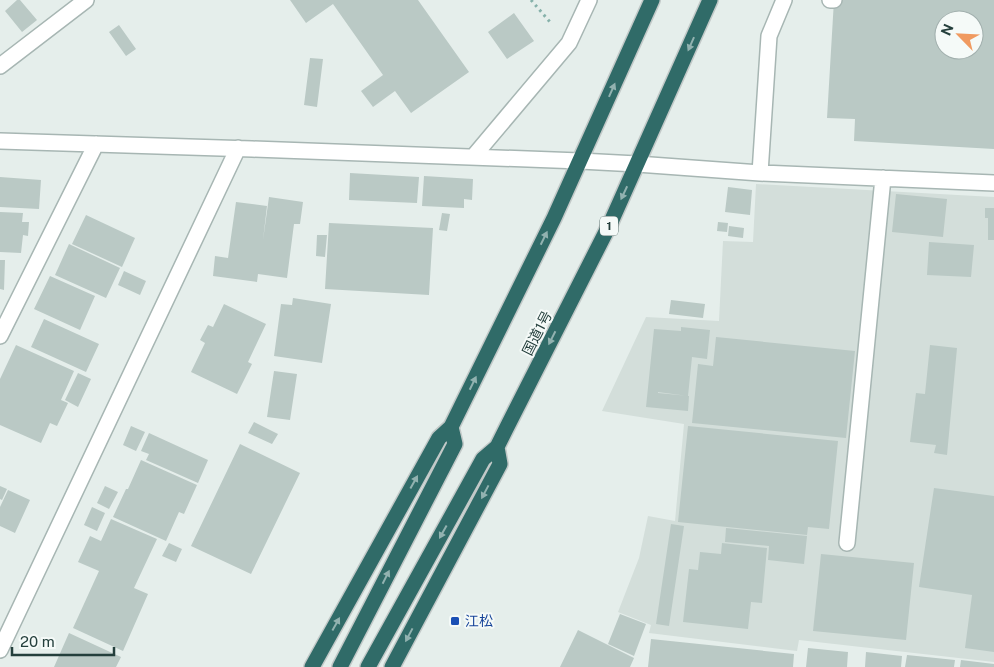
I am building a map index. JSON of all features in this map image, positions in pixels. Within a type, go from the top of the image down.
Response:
[{"type":"highway","points":[[312,667],[439,438],[451,427],[554,218],[652,0]]},
{"type":"highway","name":"国道1号","points":[[368,667],[483,459],[497,447],[611,222],[710,0]]},
{"type":"highway","points":[[340,667],[454,444],[451,427]]},
{"type":"highway","name":"1","points":[[392,667],[500,464],[497,447]]},
{"type":"street","points":[[0,66],[86,0]]},
{"type":"street","points":[[473,157],[570,43],[589,0]]},
{"type":"street","points":[[760,173],[769,36],[784,0]]},
{"type":"street","points":[[0,141],[580,161],[760,173],[994,183]]},
{"type":"street","points":[[0,336],[96,144]]},
{"type":"street","points":[[0,650],[6,624],[238,148]]},
{"type":"street","points":[[847,543],[883,178]]},
{"type":"shaded area","points":[[756,184],[994,197],[994,662],[799,640],[797,651],[649,633],[651,625],[618,612],[639,558],[648,516],[675,521],[684,424],[602,411],[646,317],[719,321],[723,241],[753,242]]},
{"type":"building","points":[[17,0],[20,0],[37,20],[22,32],[5,11]]},
{"type":"building","points":[[290,0],[418,0],[469,72],[411,113],[395,91],[373,107],[361,91],[383,75],[333,4],[306,23]]},
{"type":"building","points":[[834,0],[994,0],[994,149],[854,141],[855,119],[827,118]]},
{"type":"building","points":[[514,13],[534,41],[507,59],[488,32]]},
{"type":"building","points":[[119,25],[136,49],[126,56],[109,32]]},
{"type":"building","points":[[310,58],[323,59],[317,107],[304,105]]},
{"type":"building","points":[[350,173],[419,177],[417,203],[349,200]]},
{"type":"building","points":[[424,176],[473,179],[472,200],[464,199],[464,208],[422,206]]},
{"type":"building","points":[[0,177],[41,180],[39,209],[0,207]]},
{"type":"building","points":[[728,187],[752,190],[750,215],[725,212]]},
{"type":"building","points":[[896,194],[947,199],[943,237],[892,232]]},
{"type":"building","points":[[269,197],[303,202],[300,224],[294,224],[287,278],[258,274],[257,282],[213,276],[215,256],[228,258],[236,202],[267,206],[263,240]]},
{"type":"building","points":[[985,208],[994,208],[994,240],[988,240],[988,218],[985,218]]},
{"type":"building","points":[[0,212],[23,213],[22,222],[29,222],[28,236],[23,235],[21,253],[0,252]]},
{"type":"building","points":[[442,213],[450,214],[447,231],[439,230]]},
{"type":"building","points":[[86,215],[135,238],[122,267],[72,244]]},
{"type":"building","points":[[718,222],[728,223],[727,232],[717,231]]},
{"type":"building","points":[[329,223],[433,228],[429,295],[325,289]]},
{"type":"building","points":[[729,226],[744,228],[743,238],[728,236]]},
{"type":"building","points":[[317,235],[327,235],[325,257],[316,256]]},
{"type":"building","points":[[929,242],[974,245],[971,277],[927,275]]},
{"type":"building","points":[[69,244],[120,268],[106,298],[55,275]]},
{"type":"building","points":[[0,260],[5,260],[4,290],[0,289]]},
{"type":"building","points":[[124,271],[146,281],[140,295],[118,285]]},
{"type":"building","points":[[50,276],[95,296],[80,330],[34,309]]},
{"type":"building","points":[[293,298],[331,304],[322,363],[274,356],[281,304],[292,305]]},
{"type":"building","points":[[671,300],[705,304],[703,318],[669,314]]},
{"type":"building","points":[[224,304],[266,324],[248,362],[252,364],[237,394],[191,372],[205,343],[200,340],[208,325],[213,327]]},
{"type":"building","points":[[44,319],[99,344],[86,372],[31,347]]},
{"type":"building","points":[[681,327],[710,330],[707,359],[692,357],[688,411],[646,407],[654,329],[681,331]]},
{"type":"building","points":[[716,337],[855,351],[846,438],[692,423],[698,364],[713,366]]},
{"type":"building","points":[[16,345],[74,371],[61,400],[68,403],[57,426],[50,423],[41,443],[0,425],[0,379]]},
{"type":"building","points":[[930,345],[957,348],[947,455],[934,453],[936,445],[910,442],[916,393],[925,394]]},
{"type":"building","points":[[274,371],[297,374],[290,420],[267,417]]},
{"type":"building","points":[[78,373],[91,379],[78,407],[65,400]]},
{"type":"building","points":[[254,422],[278,434],[272,444],[248,433]]},
{"type":"building","points":[[131,426],[145,432],[136,451],[123,445]]},
{"type":"building","points":[[688,426],[838,441],[829,529],[808,527],[807,535],[678,522]]},
{"type":"building","points":[[149,433],[208,460],[198,483],[146,460],[149,454],[141,451]]},
{"type":"building","points":[[240,444],[300,473],[251,574],[191,546]]},
{"type":"building","points":[[141,460],[197,485],[184,514],[179,512],[166,541],[113,517]]},
{"type":"building","points":[[0,486],[7,489],[2,500],[0,499]]},
{"type":"building","points":[[105,486],[118,492],[109,509],[97,503]]},
{"type":"building","points":[[934,488],[994,496],[994,652],[965,648],[972,595],[919,587]]},
{"type":"building","points":[[8,490],[30,500],[15,533],[0,526],[0,507]]},
{"type":"building","points":[[92,507],[105,513],[97,531],[84,525]]},
{"type":"building","points":[[111,519],[157,539],[134,588],[148,594],[123,651],[73,628],[99,571],[78,562],[90,536],[101,541]]},
{"type":"building","points":[[671,524],[684,526],[669,626],[656,624]]},
{"type":"building","points":[[726,528],[807,536],[804,564],[768,560],[769,546],[725,542]]},
{"type":"building","points":[[169,543],[182,549],[176,562],[162,556]]},
{"type":"building","points":[[722,543],[767,548],[762,603],[751,602],[748,629],[683,622],[689,569],[698,570],[700,552],[721,554]]},
{"type":"building","points":[[821,554],[914,563],[906,640],[813,631]]},
{"type":"building","points":[[620,614],[646,624],[634,656],[608,644]]},
{"type":"building","points":[[578,630],[634,658],[630,667],[560,667]]},
{"type":"building","points":[[69,633],[121,657],[116,667],[54,667]]},
{"type":"building","points":[[651,639],[794,654],[793,667],[648,667]]},
{"type":"building","points":[[808,648],[848,652],[847,667],[806,667]]},
{"type":"building","points":[[866,652],[902,656],[901,667],[865,667]]},
{"type":"building","points":[[907,655],[955,660],[954,667],[905,667]]},
{"type":"building","points":[[961,660],[994,664],[994,667],[960,667]]},
{"type":"place","name":"江松","points":[[455,621]]}]
